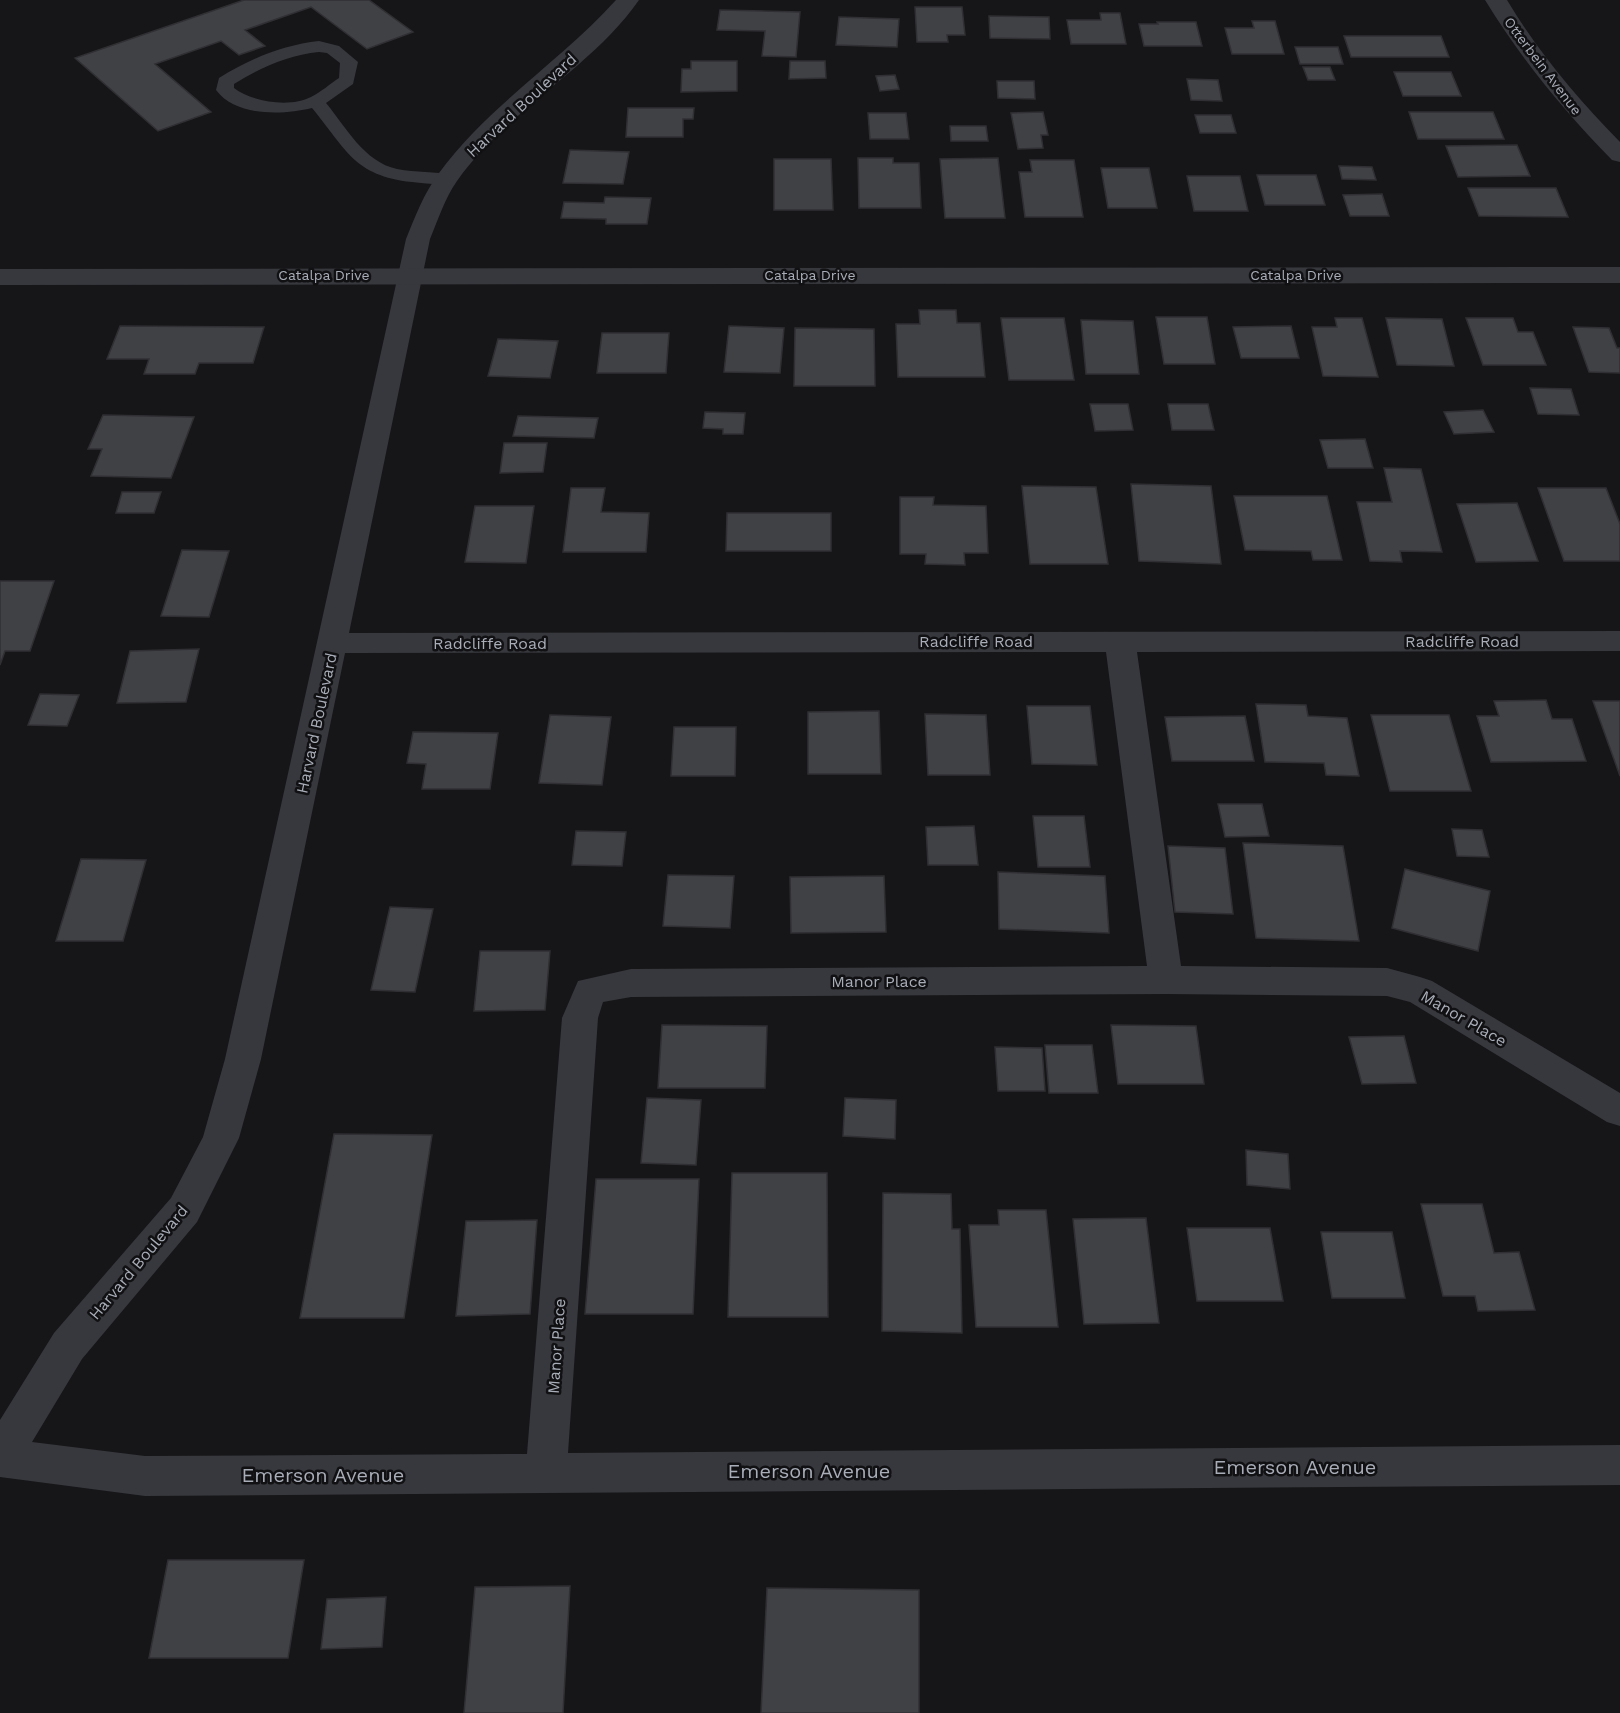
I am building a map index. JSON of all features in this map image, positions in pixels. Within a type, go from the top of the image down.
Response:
[{"type":"street","name":"Harvard Boulevard","points":[[0,1457],[68,1346],[184,1210],[221,1138],[243,1059],[418,239],[433,203],[447,179],[467,153],[490,129],[572,57],[628,0]]},
{"type":"street","name":"Otterbein Avenue","points":[[1496,0],[1552,82],[1579,114],[1620,155]]},
{"type":"street","name":"Catalpa Drive","points":[[2,280],[410,275],[1620,275]]},
{"type":"street","points":[[1120,641],[1166,980]]},
{"type":"street","name":"Radcliffe Road","points":[[333,643],[1620,641]]},
{"type":"street","name":"Manor Place","points":[[546,1473],[580,1018],[590,991],[631,983],[1166,980],[1387,982],[1420,991],[1620,1111]]},
{"type":"street","name":"Emerson Avenue","points":[[0,1457],[145,1476],[1620,1465]]},
{"type":"lane","points":[[320,46],[332,49],[349,62],[346,80],[316,102],[297,107],[261,106],[232,97],[225,90],[225,82],[240,71],[299,49],[320,46]]},
{"type":"lane","points":[[316,102],[369,163],[385,170],[410,176],[447,179]]},
{"type":"building","points":[[244,0],[369,0],[413,32],[367,49],[311,7],[245,30],[265,46],[239,55],[221,41],[155,64],[211,112],[158,131],[75,58]]},
{"type":"building","points":[[915,7],[962,7],[965,35],[947,35],[948,42],[917,42]]},
{"type":"building","points":[[720,10],[800,12],[796,57],[762,56],[765,31],[717,30]]},
{"type":"building","points":[[1100,13],[1120,13],[1126,44],[1071,44],[1067,20],[1101,20]]},
{"type":"building","points":[[989,16],[1049,17],[1050,39],[990,38]]},
{"type":"building","points":[[839,17],[899,19],[897,47],[836,45]]},
{"type":"building","points":[[1252,21],[1275,21],[1284,54],[1232,54],[1225,28],[1254,28]]},
{"type":"building","points":[[1157,22],[1196,22],[1202,46],[1144,46],[1139,24],[1158,24]]},
{"type":"building","points":[[1344,36],[1441,36],[1449,57],[1351,57]]},
{"type":"building","points":[[1295,47],[1338,47],[1343,64],[1300,64]]},
{"type":"building","points":[[691,61],[737,61],[737,91],[681,92],[682,69],[691,69]]},
{"type":"building","points":[[790,61],[825,61],[826,78],[789,79]]},
{"type":"building","points":[[1303,67],[1330,67],[1335,80],[1308,80]]},
{"type":"building","points":[[1394,72],[1451,72],[1461,96],[1403,96]]},
{"type":"building","points":[[895,75],[899,89],[880,91],[876,76]]},
{"type":"building","points":[[1187,79],[1218,80],[1222,101],[1191,100]]},
{"type":"building","points":[[997,81],[1034,81],[1035,99],[998,98]]},
{"type":"building","points":[[628,108],[694,108],[693,119],[683,119],[683,137],[626,137]]},
{"type":"building","points":[[1043,112],[1048,135],[1041,135],[1043,148],[1018,149],[1011,113]]},
{"type":"building","points":[[1409,112],[1493,112],[1504,139],[1418,139]]},
{"type":"building","points":[[868,113],[906,113],[909,139],[870,139]]},
{"type":"building","points":[[1195,115],[1231,115],[1236,133],[1200,133]]},
{"type":"building","points":[[950,126],[986,126],[988,141],[951,141]]},
{"type":"building","points":[[1517,145],[1530,176],[1458,177],[1446,146]]},
{"type":"building","points":[[570,150],[629,152],[623,184],[563,183]]},
{"type":"building","points":[[858,158],[893,158],[893,163],[919,163],[921,208],[859,208]]},
{"type":"building","points":[[998,158],[1005,218],[945,218],[940,159]]},
{"type":"building","points":[[774,159],[831,159],[833,210],[774,210]]},
{"type":"building","points":[[1030,160],[1074,160],[1083,217],[1025,217],[1019,172],[1032,172]]},
{"type":"building","points":[[1339,166],[1372,167],[1376,180],[1342,179]]},
{"type":"building","points":[[1101,168],[1149,168],[1157,208],[1108,208]]},
{"type":"building","points":[[1257,175],[1316,175],[1325,205],[1265,205]]},
{"type":"building","points":[[1187,176],[1240,176],[1248,211],[1194,211]]},
{"type":"building","points":[[1468,188],[1556,188],[1568,217],[1479,216]]},
{"type":"building","points":[[1382,194],[1389,216],[1350,216],[1343,195]]},
{"type":"building","points":[[605,197],[651,198],[647,224],[606,224],[606,219],[561,218],[564,202],[604,203]]},
{"type":"building","points":[[919,310],[956,310],[957,323],[980,323],[985,377],[898,377],[896,324],[920,324]]},
{"type":"building","points":[[1156,317],[1207,317],[1215,364],[1164,364]]},
{"type":"building","points":[[1001,318],[1064,318],[1074,380],[1009,380]]},
{"type":"building","points":[[1335,318],[1362,318],[1378,377],[1323,376],[1312,327],[1337,327]]},
{"type":"building","points":[[1386,318],[1442,319],[1454,366],[1397,365]]},
{"type":"building","points":[[1466,318],[1513,318],[1518,332],[1533,332],[1546,365],[1483,365]]},
{"type":"building","points":[[1081,320],[1133,321],[1139,374],[1086,374]]},
{"type":"building","points":[[120,326],[264,327],[253,363],[199,363],[195,374],[144,374],[149,359],[107,359]]},
{"type":"building","points":[[729,326],[784,328],[780,373],[724,372]]},
{"type":"building","points":[[1291,326],[1299,358],[1241,358],[1233,327]]},
{"type":"building","points":[[1573,327],[1609,328],[1617,348],[1620,348],[1620,373],[1589,372]]},
{"type":"building","points":[[795,328],[874,329],[875,386],[794,386]]},
{"type":"building","points":[[602,333],[669,333],[666,373],[597,373]]},
{"type":"building","points":[[498,339],[558,341],[550,378],[488,376]]},
{"type":"building","points":[[1530,388],[1571,389],[1579,415],[1538,414]]},
{"type":"building","points":[[1090,404],[1128,404],[1133,430],[1095,431]]},
{"type":"building","points":[[1168,404],[1208,404],[1214,430],[1172,430]]},
{"type":"building","points":[[1483,410],[1494,432],[1454,434],[1444,412]]},
{"type":"building","points":[[705,412],[745,413],[743,434],[723,434],[723,429],[703,428]]},
{"type":"building","points":[[103,415],[194,417],[171,478],[91,476],[102,449],[88,449]]},
{"type":"building","points":[[518,416],[598,418],[594,438],[513,436]]},
{"type":"building","points":[[1365,439],[1373,468],[1328,468],[1320,440]]},
{"type":"building","points":[[504,443],[547,443],[543,472],[500,473]]},
{"type":"building","points":[[1384,468],[1421,469],[1442,552],[1400,551],[1402,562],[1370,561],[1357,502],[1392,502]]},
{"type":"building","points":[[1131,484],[1211,486],[1221,564],[1139,561]]},
{"type":"building","points":[[1022,486],[1096,487],[1108,564],[1030,564]]},
{"type":"building","points":[[571,488],[605,488],[601,512],[649,513],[646,552],[563,552]]},
{"type":"building","points":[[1538,488],[1606,488],[1620,524],[1620,561],[1564,561]]},
{"type":"building","points":[[122,492],[161,492],[154,513],[116,513]]},
{"type":"building","points":[[1234,496],[1327,496],[1342,560],[1313,560],[1311,551],[1245,550]]},
{"type":"building","points":[[900,497],[934,497],[933,505],[986,506],[988,553],[964,553],[965,565],[925,564],[926,554],[900,554]]},
{"type":"building","points":[[1517,503],[1538,561],[1476,562],[1457,504]]},
{"type":"building","points":[[475,506],[534,506],[526,563],[465,562]]},
{"type":"building","points":[[727,513],[831,513],[831,551],[726,551]]},
{"type":"building","points":[[182,550],[229,551],[209,617],[161,616]]},
{"type":"building","points":[[0,581],[54,581],[30,651],[5,651],[0,665]]},
{"type":"building","points":[[199,649],[186,702],[117,703],[130,651]]},
{"type":"building","points":[[40,694],[79,695],[67,726],[28,725]]},
{"type":"building","points":[[1546,700],[1552,719],[1572,719],[1586,761],[1491,762],[1477,716],[1499,716],[1494,701]]},
{"type":"building","points":[[1593,701],[1620,701],[1620,776]]},
{"type":"building","points":[[1256,704],[1306,705],[1308,716],[1347,718],[1359,776],[1326,775],[1324,763],[1265,762]]},
{"type":"building","points":[[1027,706],[1090,706],[1097,765],[1032,764]]},
{"type":"building","points":[[879,711],[881,774],[808,774],[808,712]]},
{"type":"building","points":[[925,714],[986,715],[990,775],[928,775]]},
{"type":"building","points":[[550,715],[611,717],[602,785],[539,783]]},
{"type":"building","points":[[1371,715],[1449,715],[1471,791],[1390,791]]},
{"type":"building","points":[[1245,716],[1254,761],[1172,761],[1165,717]]},
{"type":"building","points":[[674,727],[736,727],[735,776],[671,776]]},
{"type":"building","points":[[413,732],[498,733],[490,789],[422,789],[426,764],[407,763]]},
{"type":"building","points":[[1218,804],[1262,804],[1269,836],[1225,837]]},
{"type":"building","points":[[1033,816],[1084,816],[1090,867],[1038,867]]},
{"type":"building","points":[[974,826],[978,865],[928,865],[926,827]]},
{"type":"building","points":[[1452,829],[1482,830],[1489,857],[1457,856]]},
{"type":"building","points":[[576,831],[626,832],[622,866],[572,865]]},
{"type":"building","points":[[1243,843],[1343,846],[1359,941],[1256,938]]},
{"type":"building","points":[[1168,846],[1225,848],[1233,914],[1175,912]]},
{"type":"building","points":[[81,859],[146,860],[123,941],[56,941]]},
{"type":"building","points":[[1405,869],[1490,891],[1478,951],[1392,928]]},
{"type":"building","points":[[998,872],[1105,876],[1109,933],[999,929]]},
{"type":"building","points":[[668,875],[734,876],[730,928],[663,926]]},
{"type":"building","points":[[884,876],[886,932],[791,933],[790,877]]},
{"type":"building","points":[[390,907],[433,909],[415,992],[371,990]]},
{"type":"building","points":[[480,951],[550,951],[545,1010],[474,1011]]},
{"type":"building","points":[[662,1025],[767,1026],[765,1088],[658,1088]]},
{"type":"building","points":[[1111,1025],[1196,1026],[1204,1084],[1118,1084]]},
{"type":"building","points":[[1404,1036],[1416,1083],[1362,1084],[1349,1037]]},
{"type":"building","points":[[1045,1045],[1092,1045],[1098,1093],[1049,1093]]},
{"type":"building","points":[[995,1047],[1042,1048],[1045,1091],[998,1091]]},
{"type":"building","points":[[647,1098],[701,1100],[696,1165],[641,1163]]},
{"type":"building","points":[[845,1098],[896,1100],[895,1139],[843,1136]]},
{"type":"building","points":[[334,1134],[432,1135],[404,1318],[300,1318]]},
{"type":"building","points":[[1246,1150],[1288,1154],[1290,1189],[1247,1185]]},
{"type":"building","points":[[732,1173],[827,1173],[828,1317],[728,1317]]},
{"type":"building","points":[[596,1179],[699,1179],[693,1314],[585,1314]]},
{"type":"building","points":[[883,1193],[951,1194],[952,1229],[960,1229],[962,1333],[882,1331]]},
{"type":"building","points":[[1421,1204],[1482,1204],[1494,1253],[1519,1252],[1535,1310],[1478,1311],[1475,1296],[1443,1296]]},
{"type":"building","points":[[998,1210],[1046,1210],[1058,1327],[976,1327],[969,1225],[999,1225]]},
{"type":"building","points":[[1146,1218],[1159,1323],[1084,1324],[1073,1219]]},
{"type":"building","points":[[537,1220],[530,1314],[456,1316],[466,1221]]},
{"type":"building","points":[[1187,1228],[1270,1228],[1283,1301],[1197,1301]]},
{"type":"building","points":[[1321,1232],[1392,1232],[1405,1298],[1332,1298]]},
{"type":"building","points":[[168,1560],[304,1560],[288,1658],[149,1658]]},
{"type":"building","points":[[570,1586],[563,1713],[464,1713],[475,1587]]},
{"type":"building","points":[[767,1588],[919,1590],[919,1713],[761,1713]]},
{"type":"building","points":[[386,1597],[382,1647],[321,1649],[327,1599]]}]
